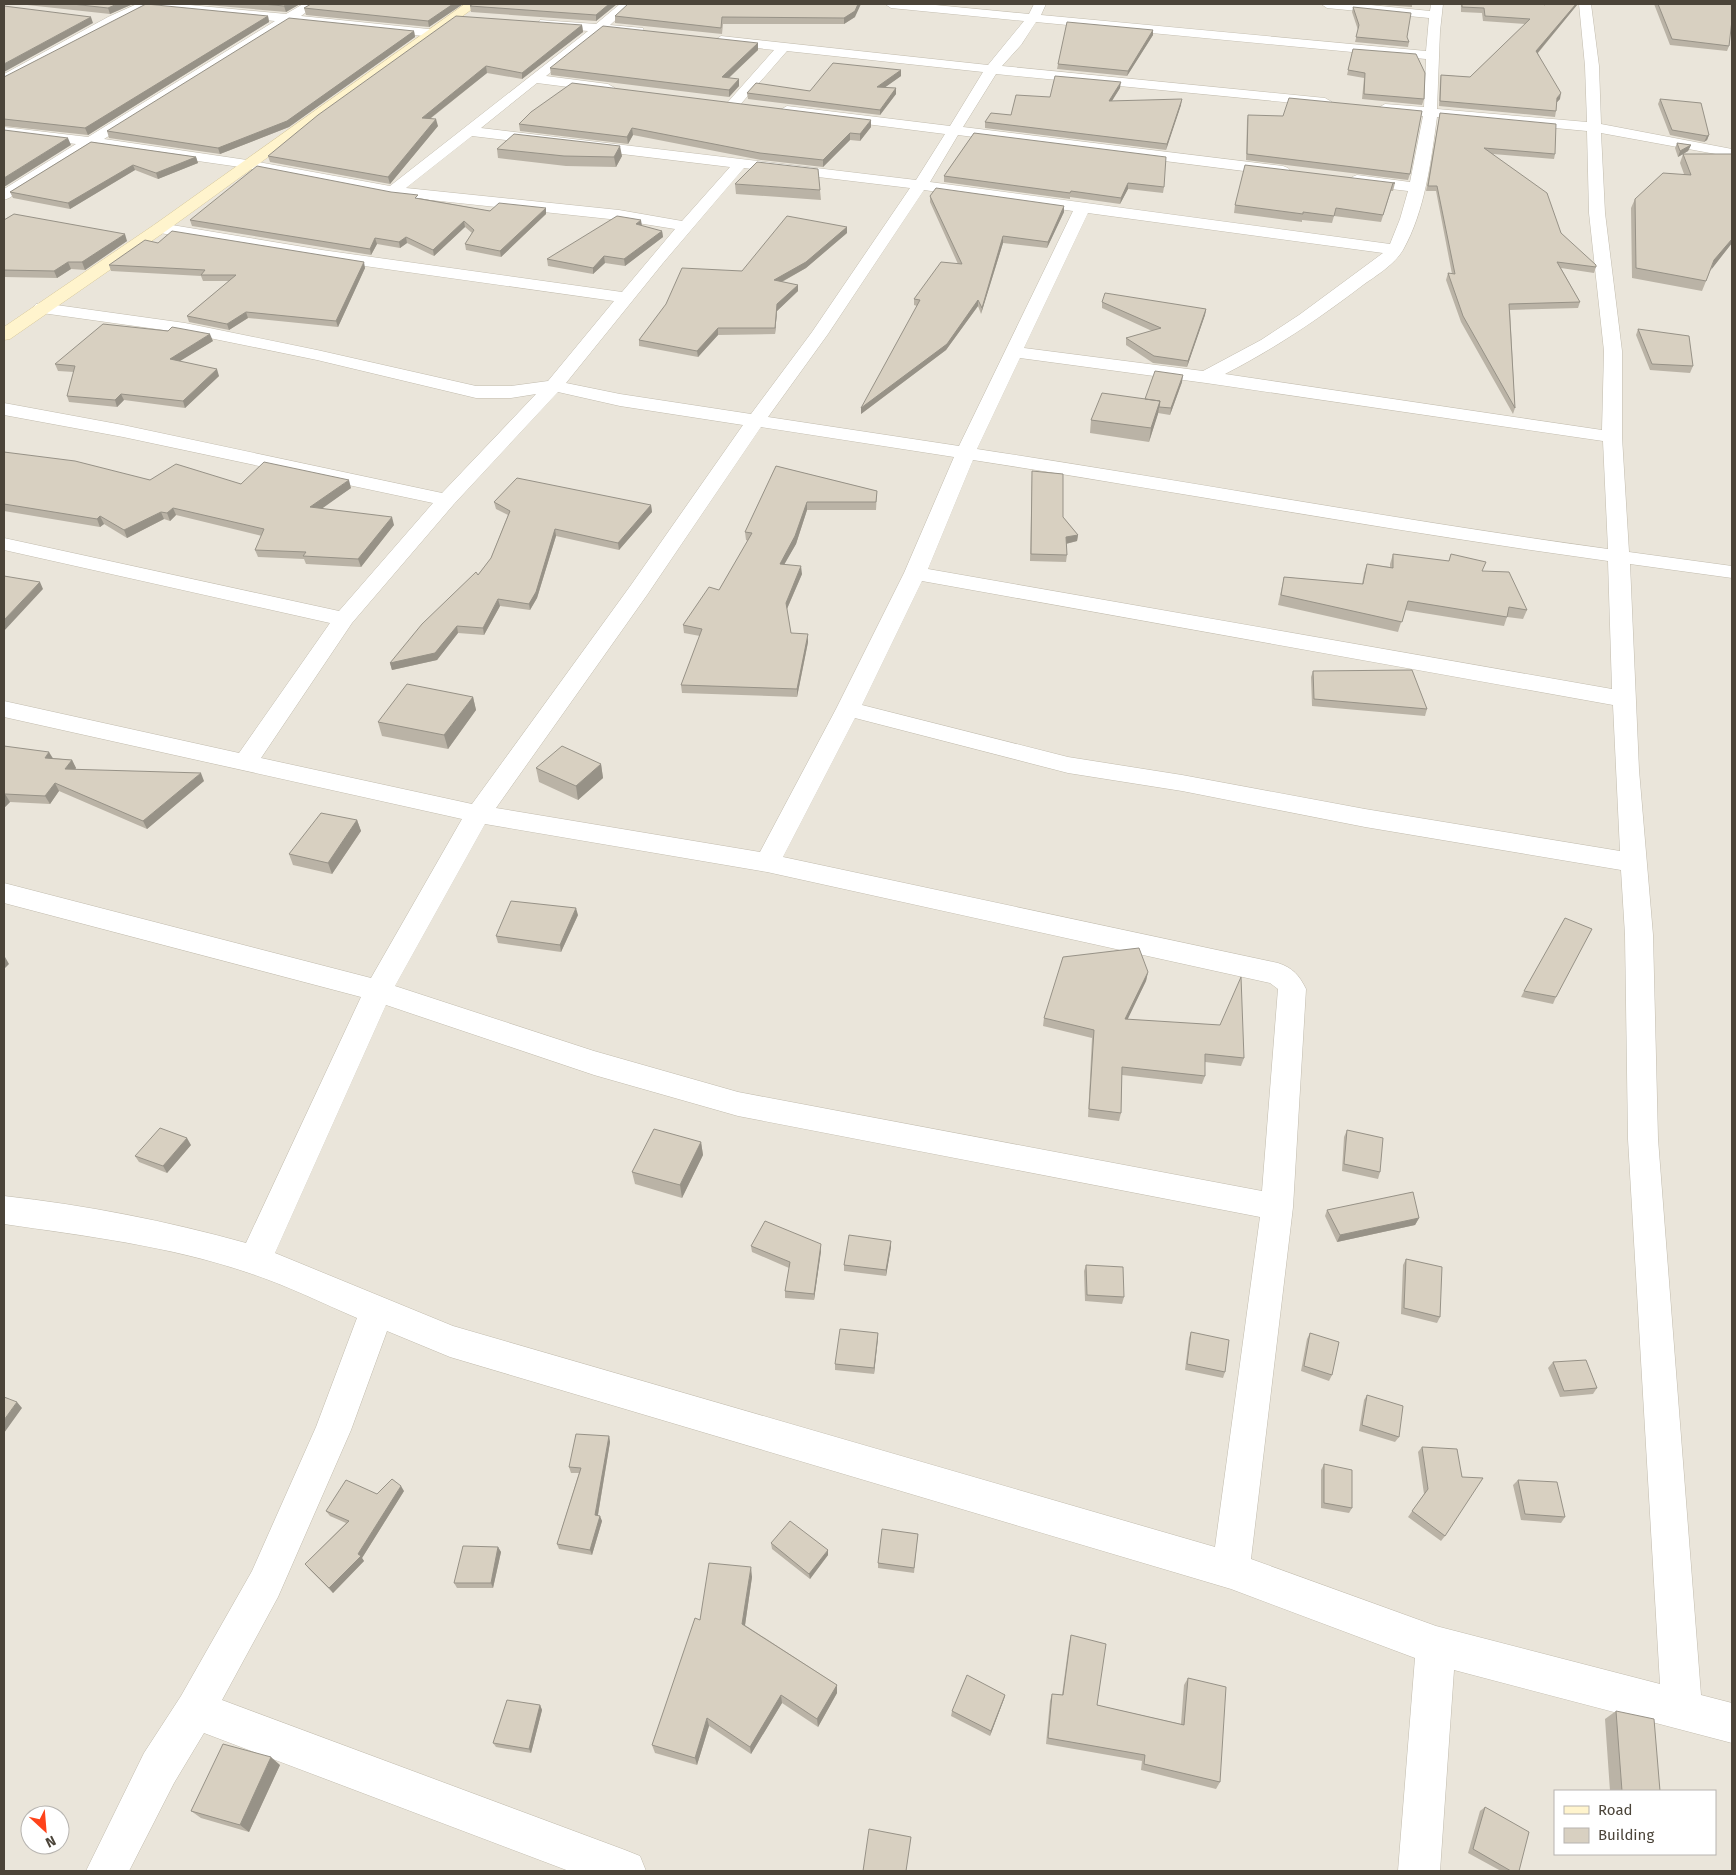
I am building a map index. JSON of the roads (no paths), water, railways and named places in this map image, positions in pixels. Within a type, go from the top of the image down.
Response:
[{"type":"street","points":[[7,74],[145,4],[434,32]]},
{"type":"street","points":[[4,195],[311,4]]},
{"type":"street","points":[[393,191],[627,4]]},
{"type":"street","points":[[892,4],[1036,11],[1433,56]]},
{"type":"street","points":[[1206,377],[1249,356],[1334,300],[1395,250],[1406,226],[1416,187],[1430,112],[1436,10],[1327,4]]},
{"type":"street","points":[[1585,4],[1592,66],[1592,127],[1597,213],[1613,351],[1612,437],[1619,557],[1624,699],[1639,935],[1643,1139],[1682,1710]]},
{"type":"street","points":[[4,335],[160,228],[455,17],[474,11]]},
{"type":"street","points":[[255,1260],[378,991],[478,814],[639,590],[756,420],[819,334],[920,185],[992,69],[1016,42],[1036,11]]},
{"type":"street","points":[[92,17],[112,20]]},
{"type":"street","points":[[533,22],[648,32]]},
{"type":"street","points":[[706,39],[1341,104]]},
{"type":"street","points":[[734,104],[783,47]]},
{"type":"street","points":[[534,79],[619,90]]},
{"type":"street","points":[[715,101],[753,106]]},
{"type":"street","points":[[1371,107],[1592,127],[1731,155]]},
{"type":"street","points":[[772,108],[1299,173]]},
{"type":"street","points":[[4,131],[89,141],[247,164],[393,191],[610,214],[685,226]]},
{"type":"street","points":[[470,131],[920,185],[1395,250]]},
{"type":"street","points":[[245,762],[344,619],[447,500],[554,386],[685,226],[741,163]]},
{"type":"street","points":[[1348,179],[1416,187]]},
{"type":"street","points":[[767,863],[848,709],[915,573],[966,452],[1082,208]]},
{"type":"street","points":[[160,228],[322,255],[626,298]]},
{"type":"street","points":[[42,308],[185,328],[317,355],[476,392],[511,392],[554,386],[620,400],[966,452],[1498,540],[1732,572]]},
{"type":"street","points":[[1012,352],[1206,377],[1612,437]]},
{"type":"street","points":[[4,409],[122,431],[447,500]]},
{"type":"street","points":[[4,544],[344,619]]},
{"type":"street","points":[[915,573],[1624,699]]},
{"type":"street","points":[[4,709],[478,814],[767,863],[1278,974],[1288,981],[1292,990],[1277,1207],[1231,1570]]},
{"type":"street","points":[[848,709],[1068,765],[1182,783],[1365,818],[1633,863]]},
{"type":"street","points":[[4,893],[378,991],[594,1063],[738,1104],[892,1135],[1277,1207]]},
{"type":"street","points":[[4,1210],[122,1227],[199,1244],[255,1260],[450,1341],[1231,1570],[1436,1646],[1732,1723]]},
{"type":"street","points":[[107,1871],[159,1768],[195,1710],[265,1584],[333,1430],[377,1311]]},
{"type":"street","points":[[1419,1871],[1436,1646]]},
{"type":"street","points":[[195,1710],[625,1871]]}]
